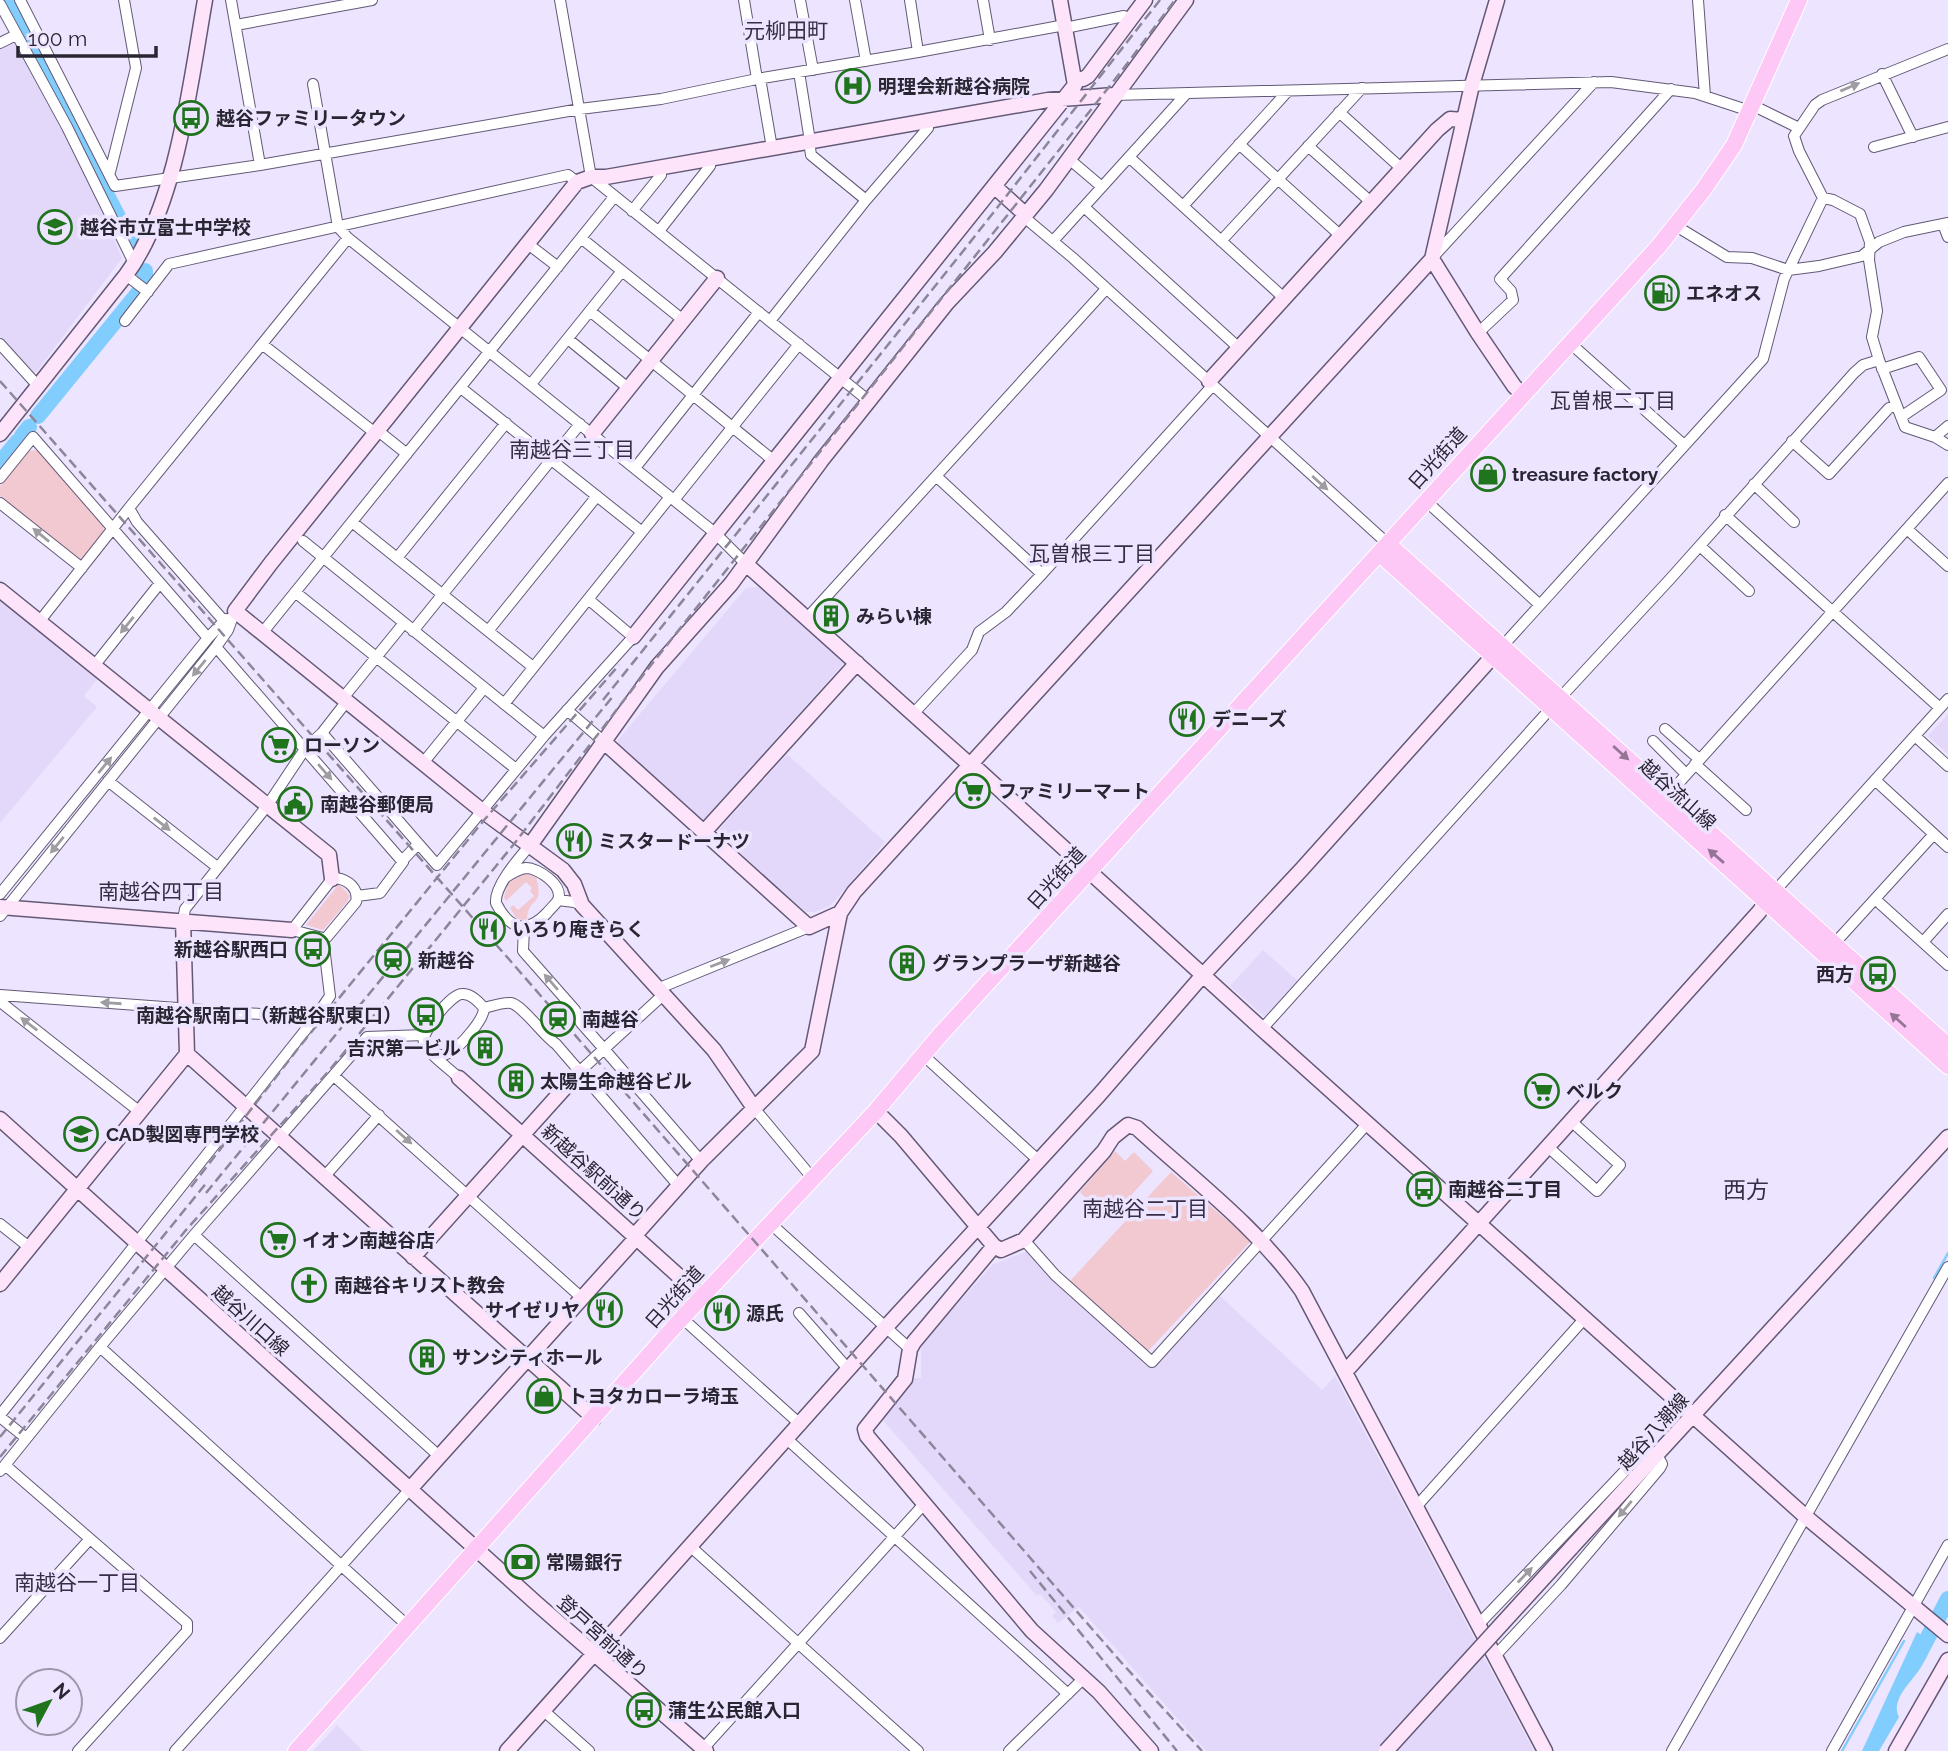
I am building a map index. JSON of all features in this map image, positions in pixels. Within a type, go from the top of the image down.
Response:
[{"type":"main road","name":"日光街道","points":[[296,1751],[682,1318],[814,1180],[923,1055],[1676,226],[1721,166],[1751,108],[1798,0]]},
{"type":"main road","name":"越谷流山線","points":[[1384,549],[1556,703],[1657,804],[1834,944],[1948,1046]]},
{"type":"main road","name":"越谷流山線","points":[[1556,703],[1668,795],[1948,1066]]},
{"type":"street","points":[[20,0],[116,186],[260,165],[580,109],[661,99],[759,79],[1124,16],[1131,19]]},
{"type":"street","points":[[110,172],[136,68],[124,0]]},
{"type":"street","points":[[0,434],[135,266],[169,179],[205,0]]},
{"type":"street","points":[[231,0],[260,165]]},
{"type":"street","points":[[236,25],[372,0]]},
{"type":"street","points":[[560,0],[580,109],[584,180]]},
{"type":"street","points":[[744,0],[772,148]]},
{"type":"street","points":[[800,0],[813,70]]},
{"type":"street","points":[[855,0],[866,61]]},
{"type":"street","points":[[909,0],[918,52]]},
{"type":"street","points":[[983,0],[990,40]]},
{"type":"street","points":[[322,733],[437,865],[544,736],[633,637],[1075,85],[1060,0]]},
{"type":"street","points":[[1074,79],[1088,76],[1145,0]]},
{"type":"street","points":[[558,900],[538,922],[524,927],[513,924],[496,903],[496,895],[506,877],[657,667],[731,584],[821,461],[947,303],[1025,216],[1186,0]]},
{"type":"street","points":[[1497,0],[1472,85],[1432,259],[1478,333],[1523,395]]},
{"type":"street","points":[[1698,0],[1705,96]]},
{"type":"street","points":[[0,4],[67,127],[148,292]]},
{"type":"street","points":[[0,43],[16,35]]},
{"type":"street","points":[[1823,198],[1794,136],[1815,105],[1882,74],[1948,49]]},
{"type":"street","points":[[799,72],[811,155],[866,200]]},
{"type":"street","points":[[1882,74],[1896,97],[1913,137]]},
{"type":"street","points":[[175,1751],[582,1298],[678,1185],[812,1051],[840,913],[854,892],[1594,82]]},
{"type":"street","points":[[2,900],[153,715],[216,647],[228,630],[236,611],[264,572],[528,244],[584,180],[926,120],[1064,98],[1114,95],[1594,82],[1671,89],[1705,96],[1751,108],[1798,128]]},
{"type":"street","points":[[313,84],[338,227],[348,238],[715,533],[746,564],[975,767],[1693,1416],[1807,1517],[1946,1633]]},
{"type":"street","points":[[1222,241],[1362,88]]},
{"type":"street","points":[[1478,333],[1513,300],[1511,291],[1500,279],[1671,89]]},
{"type":"street","points":[[1183,206],[1288,91]]},
{"type":"street","points":[[1053,241],[1186,94]]},
{"type":"street","points":[[1339,112],[1402,169]]},
{"type":"street","points":[[913,714],[972,650],[979,632],[1006,612],[1042,574],[1239,348],[1437,130],[1450,119],[1464,120]]},
{"type":"street","points":[[770,321],[866,200],[928,128],[926,120]]},
{"type":"street","points":[[1874,147],[1948,127]]},
{"type":"street","points":[[1239,144],[1341,236]]},
{"type":"street","points":[[1308,146],[1372,203]]},
{"type":"street","points":[[1129,157],[1284,298]]},
{"type":"street","points":[[659,231],[709,166],[710,158]]},
{"type":"street","points":[[1069,159],[1102,187]]},
{"type":"street","points":[[632,211],[661,175],[661,167]]},
{"type":"street","points":[[125,321],[169,264],[568,175],[584,180],[614,197],[869,401]]},
{"type":"street","points":[[994,186],[1211,383],[1384,549]]},
{"type":"street","points":[[263,632],[614,197]]},
{"type":"street","points":[[1823,198],[1833,200],[1860,214],[1870,242],[1869,260],[1877,311],[1872,337],[1880,365],[1905,426],[1948,445]]},
{"type":"street","points":[[508,1751],[1203,975],[1763,359],[1780,289],[1823,198]]},
{"type":"street","points":[[1084,207],[1239,348]]},
{"type":"street","points":[[1676,226],[1727,257],[1752,258],[1788,270],[1862,256],[1879,242],[1904,232],[1946,224],[1948,237]]},
{"type":"street","points":[[39,622],[348,238]]},
{"type":"street","points":[[581,238],[683,320]]},
{"type":"street","points":[[528,244],[558,267]]},
{"type":"street","points":[[531,384],[622,271]]},
{"type":"street","points":[[592,434],[717,278]]},
{"type":"street","points":[[807,618],[1106,289]]},
{"type":"street","points":[[590,311],[774,461]]},
{"type":"street","points":[[635,468],[759,312]]},
{"type":"street","points":[[568,339],[628,388]]},
{"type":"street","points":[[1570,343],[1684,446]]},
{"type":"street","points":[[0,344],[38,386]]},
{"type":"street","points":[[262,344],[407,454]]},
{"type":"street","points":[[504,704],[642,532],[733,427],[799,344]]},
{"type":"street","points":[[1262,1029],[1863,365],[1880,365],[1919,356],[1941,390],[1901,417]]},
{"type":"street","points":[[461,388],[642,532]]},
{"type":"street","points":[[1792,441],[1829,474],[1889,408],[1897,406]]},
{"type":"street","points":[[397,558],[506,424]]},
{"type":"street","points":[[413,631],[580,424]]},
{"type":"street","points":[[1935,437],[1948,425]]},
{"type":"street","points":[[0,478],[33,437],[208,638]]},
{"type":"street","points":[[936,477],[1042,574]]},
{"type":"street","points":[[1668,795],[1948,483]]},
{"type":"street","points":[[1754,484],[1794,522]]},
{"type":"street","points":[[488,631],[597,496]]},
{"type":"street","points":[[1426,500],[1540,605]]},
{"type":"street","points":[[0,503],[82,568]]},
{"type":"street","points":[[129,508],[137,522],[224,621]]},
{"type":"street","points":[[1725,515],[1940,708]]},
{"type":"street","points":[[352,522],[533,667]]},
{"type":"street","points":[[1907,529],[1948,566]]},
{"type":"street","points":[[303,541],[544,736]]},
{"type":"street","points":[[1700,546],[1749,591]]},
{"type":"street","points":[[94,666],[160,583]]},
{"type":"street","points":[[0,590],[329,855],[332,879],[292,930]]},
{"type":"street","points":[[295,592],[516,769]]},
{"type":"street","points":[[588,599],[633,637]]},
{"type":"street","points":[[2,900],[108,781],[208,638],[236,611]]},
{"type":"street","points":[[236,611],[481,810],[531,844],[567,874],[582,905],[714,1050],[754,1108],[814,1180]]},
{"type":"street","points":[[0,1284],[187,1054],[183,920],[185,909],[267,806],[305,749],[322,733],[376,657],[404,623]]},
{"type":"street","points":[[216,647],[402,861]]},
{"type":"street","points":[[704,832],[857,663]]},
{"type":"street","points":[[423,762],[484,688]]},
{"type":"street","points":[[1345,1372],[1948,699]]},
{"type":"street","points":[[567,710],[809,927]]},
{"type":"street","points":[[1665,729],[1746,810]]},
{"type":"street","points":[[1915,736],[1948,765]]},
{"type":"street","points":[[1653,741],[1686,774]]},
{"type":"street","points":[[1875,780],[1948,847]]},
{"type":"street","points":[[108,781],[217,867]]},
{"type":"street","points":[[1834,944],[1934,834]]},
{"type":"street","points":[[357,896],[380,892],[418,844]]},
{"type":"street","points":[[531,844],[534,869]]},
{"type":"street","points":[[506,877],[519,870],[534,869],[554,885],[558,900]]},
{"type":"street","points":[[2,900],[292,930],[323,939],[330,935],[356,902],[357,896],[354,887],[342,879],[332,879]]},
{"type":"street","points":[[1875,899],[1948,965]]},
{"type":"street","points":[[558,900],[582,905]]},
{"type":"street","points":[[413,1257],[579,1072],[660,992],[840,913]]},
{"type":"street","points":[[1923,942],[1948,914]]},
{"type":"street","points":[[524,927],[523,951],[575,1010],[581,1023],[701,1161]]},
{"type":"street","points":[[26,1438],[0,1416],[330,996],[323,939]]},
{"type":"street","points":[[140,1112],[4,1004],[0,995],[314,1018]]},
{"type":"street","points":[[459,1078],[424,1044],[424,1035],[456,995],[471,995],[484,1008]]},
{"type":"street","points":[[484,1008],[516,1004],[678,1185]]},
{"type":"street","points":[[432,1053],[442,1055],[454,1049],[481,1020],[484,1008]]},
{"type":"street","points":[[78,1751],[188,1627],[184,1620],[3,1468],[100,1346],[367,1037],[424,1035]]},
{"type":"street","points":[[454,1049],[452,1064],[459,1078]]},
{"type":"street","points":[[187,1054],[594,1418]]},
{"type":"street","points":[[923,1055],[1038,1160]]},
{"type":"street","points":[[334,1076],[582,1298]]},
{"type":"street","name":"新越谷駅前通り","points":[[459,1078],[702,1297]]},
{"type":"street","points":[[876,1111],[901,1136],[994,1246],[1001,1250],[1024,1240],[1114,1137],[1128,1125],[1137,1129],[1262,1240],[1283,1263],[1303,1292],[1545,1751]]},
{"type":"street","points":[[324,1177],[379,1115]]},
{"type":"street","name":"越谷川口線","points":[[0,1119],[476,1549]]},
{"type":"street","points":[[1548,1147],[1597,1191],[1620,1165],[1572,1121]]},
{"type":"street","points":[[1024,1240],[1055,1275],[1152,1362],[1368,1123]]},
{"type":"street","name":"越谷八潮線","points":[[1387,1751],[1948,1137]]},
{"type":"street","points":[[0,1224],[29,1247]]},
{"type":"street","points":[[771,1224],[910,1349]]},
{"type":"street","points":[[194,1235],[439,1456]]},
{"type":"street","points":[[994,1246],[910,1349],[905,1379],[865,1430],[867,1436],[1032,1631],[1112,1705],[1151,1751]]},
{"type":"street","points":[[1672,1751],[1948,1268]]},
{"type":"street","points":[[799,1313],[849,1370]]},
{"type":"street","points":[[682,1318],[801,1425]]},
{"type":"street","points":[[1416,1507],[1584,1318]]},
{"type":"street","points":[[100,1346],[408,1626]]},
{"type":"street","points":[[788,1440],[1068,1695]]},
{"type":"street","points":[[1478,1625],[1640,1455],[1650,1452],[1657,1455],[1662,1464],[1660,1468],[1561,1585],[1495,1656]]},
{"type":"street","points":[[703,1750],[924,1504]]},
{"type":"street","points":[[2,1633],[89,1540]]},
{"type":"street","points":[[1832,1751],[1915,1608],[1948,1545]]},
{"type":"street","points":[[691,1547],[918,1751]]},
{"type":"street","name":"登戸宮前通り","points":[[476,1549],[703,1750]]},
{"type":"street","points":[[1896,1751],[1948,1660]]},
{"type":"street","points":[[1009,1751],[1084,1678]]},
{"type":"street","points":[[544,1711],[589,1751]]},
{"type":"shaded area","name":"越谷市立富士中学校","points":[[11,42],[16,45],[66,136],[97,197],[122,258],[34,375],[0,336],[0,48]]},
{"type":"shaded area","points":[[38,450],[103,525],[104,532],[83,560],[79,560],[0,496],[0,486],[29,451]]},
{"type":"shaded area","points":[[759,587],[844,663],[702,822],[618,748],[618,740],[746,588]]},
{"type":"shaded area","points":[[0,600],[98,678],[84,696],[97,707],[0,823]]},
{"type":"shaded area","points":[[1948,714],[1948,754],[1928,736]]},
{"type":"shaded area","points":[[787,754],[885,842],[831,905],[815,912],[806,912],[717,832]]},
{"type":"shaded area","points":[[525,874],[536,877],[539,893],[525,921],[516,918],[510,908],[513,905],[518,910],[534,896],[530,891],[532,888],[526,882],[506,901],[504,897],[509,882]]},
{"type":"shaded area","points":[[339,884],[350,896],[347,902],[323,930],[306,925]]},
{"type":"shaded area","points":[[1263,950],[1298,981],[1266,1018],[1230,986]]},
{"type":"shaded area","points":[[1115,1151],[1125,1161],[1134,1152],[1153,1171],[1108,1221],[1080,1192]]},
{"type":"shaded area","points":[[1171,1172],[1251,1241],[1148,1351],[1070,1281]]},
{"type":"shaded area","points":[[1027,1251],[1061,1287],[1154,1367],[1219,1295],[1322,1390],[1335,1376],[1534,1751],[1206,1751],[1079,1607],[1058,1623],[1052,1616],[1056,1612],[1040,1594],[1037,1596],[880,1417],[915,1378],[921,1378],[921,1345],[992,1265]]},
{"type":"shaded area","points":[[337,1725],[363,1751],[313,1751]]},
{"type":"water","points":[[1917,1632],[1933,1643],[1922,1666],[1899,1699],[1899,1717],[1879,1751],[1862,1751]]},
{"type":"waterway","points":[[6,0],[130,240]]},
{"type":"waterway","points":[[145,271],[145,285]]},
{"type":"waterway","points":[[38,416],[139,292]]},
{"type":"waterway","points":[[22,436],[29,427]]},
{"type":"waterway","points":[[0,463],[18,441]]},
{"type":"waterway","points":[[1934,1278],[1948,1253]]},
{"type":"waterway","points":[[1918,1656],[1948,1599]]},
{"type":"waterway","points":[[1842,1751],[1904,1641]]},
{"type":"railway","points":[[603,700],[964,250],[1160,0]]},
{"type":"railway","points":[[0,1457],[186,1230],[328,1072],[514,844],[644,674],[1175,0]]},
{"type":"railway","points":[[0,381],[507,957],[1120,1661],[1202,1751]]},
{"type":"railway","points":[[191,1187],[300,1046],[485,819],[619,665]]},
{"type":"railway","points":[[206,1193],[614,695]]},
{"type":"railway","points":[[0,1437],[208,1181]]},
{"type":"railway","points":[[1030,1571],[1177,1751]]},
{"type":"place","name":"明理会新越谷病院","points":[[853,86]]},
{"type":"place","name":"越谷ファミリータウン","points":[[191,118]]},
{"type":"place","name":"越谷市立富士中学校","points":[[55,227]]},
{"type":"place","name":"エネオス","points":[[1662,293]]},
{"type":"place","name":"treasure factory","points":[[1488,474]]},
{"type":"place","name":"みらい棟","points":[[831,616]]},
{"type":"place","name":"デニーズ","points":[[1187,719]]},
{"type":"place","name":"ローソン","points":[[279,745]]},
{"type":"place","name":"ファミリーマート","points":[[973,791]]},
{"type":"place","name":"南越谷郵便局","points":[[295,804]]},
{"type":"place","name":"ミスタードーナツ","points":[[574,841]]},
{"type":"place","name":"いろり庵きらく","points":[[488,929]]},
{"type":"place","name":"新越谷駅西口","points":[[313,949]]},
{"type":"place","name":"新越谷","points":[[393,960]]},
{"type":"place","name":"グランプラーザ新越谷","points":[[907,963]]},
{"type":"place","name":"西方","points":[[1878,974]]},
{"type":"place","name":"南越谷駅南口（新越谷駅東口）","points":[[426,1015]]},
{"type":"place","name":"南越谷","points":[[558,1019]]},
{"type":"place","name":"吉沢第一ビル","points":[[485,1048]]},
{"type":"place","name":"太陽生命越谷ビル","points":[[516,1081]]},
{"type":"place","name":"ベルク","points":[[1542,1091]]},
{"type":"place","name":"CAD製図専門学校","points":[[81,1134]]},
{"type":"place","name":"南越谷二丁目","points":[[1424,1189]]},
{"type":"place","name":"イオン南越谷店","points":[[278,1240]]},
{"type":"place","name":"南越谷キリスト教会","points":[[309,1285]]},
{"type":"place","name":"サイゼリヤ","points":[[605,1310]]},
{"type":"place","name":"源氏","points":[[722,1313]]},
{"type":"place","name":"サンシティホール","points":[[427,1357]]},
{"type":"place","name":"トヨタカローラ埼玉","points":[[544,1396]]},
{"type":"place","name":"常陽銀行","points":[[522,1562]]},
{"type":"place","name":"蒲生公民館入口","points":[[644,1710]]},
{"type":"district","name":"元柳田町","points":[[786,30]]},
{"type":"district","name":"瓦曽根二丁目","points":[[1613,400]]},
{"type":"district","name":"南越谷三丁目","points":[[572,449]]},
{"type":"district","name":"瓦曽根三丁目","points":[[1092,553]]},
{"type":"district","name":"南越谷四丁目","points":[[161,891]]},
{"type":"district","name":"西方","points":[[1746,1189]]},
{"type":"district","name":"南越谷二丁目","points":[[1145,1208]]},
{"type":"district","name":"南越谷一丁目","points":[[77,1582]]}]
